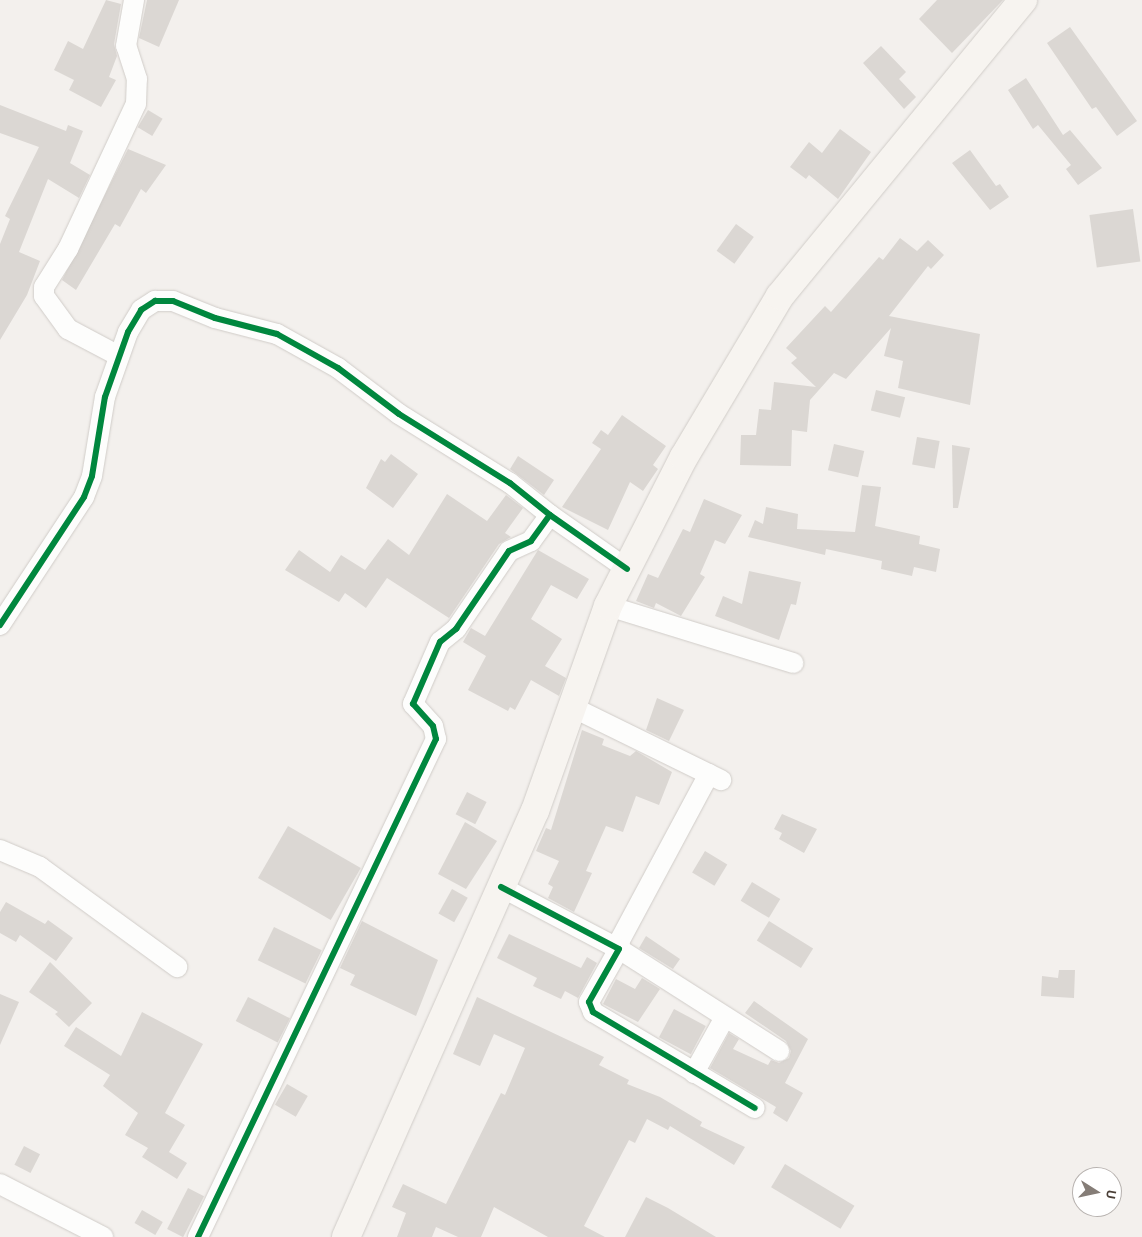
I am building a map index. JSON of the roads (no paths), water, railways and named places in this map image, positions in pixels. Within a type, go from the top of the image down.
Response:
[{"type":"main road","points":[[346,1237],[500,887],[574,708],[608,606],[684,457],[780,296],[1023,0]]},
{"type":"street","points":[[117,355],[88,342],[68,329],[44,296],[44,287],[68,249],[136,104],[137,80],[126,46],[134,0]]},
{"type":"street","points":[[0,625],[84,497],[92,476],[105,397],[117,355],[141,310],[156,300],[173,301],[215,318],[277,334],[338,368],[399,414],[510,483],[550,515],[627,568]]},
{"type":"street","points":[[198,1237],[436,739],[433,726],[413,704],[440,642],[456,629],[509,551],[531,541],[550,515]]},
{"type":"street","points":[[608,606],[793,664]]},
{"type":"street","points":[[574,708],[715,777],[620,940],[619,949],[589,1008],[694,1073],[756,1108]]},
{"type":"street","points":[[0,850],[40,867],[177,967]]},
{"type":"street","points":[[500,887],[619,949],[779,1051]]},
{"type":"street","points":[[694,1073],[725,1017]]},
{"type":"street","points":[[0,1184],[103,1237]]}]
